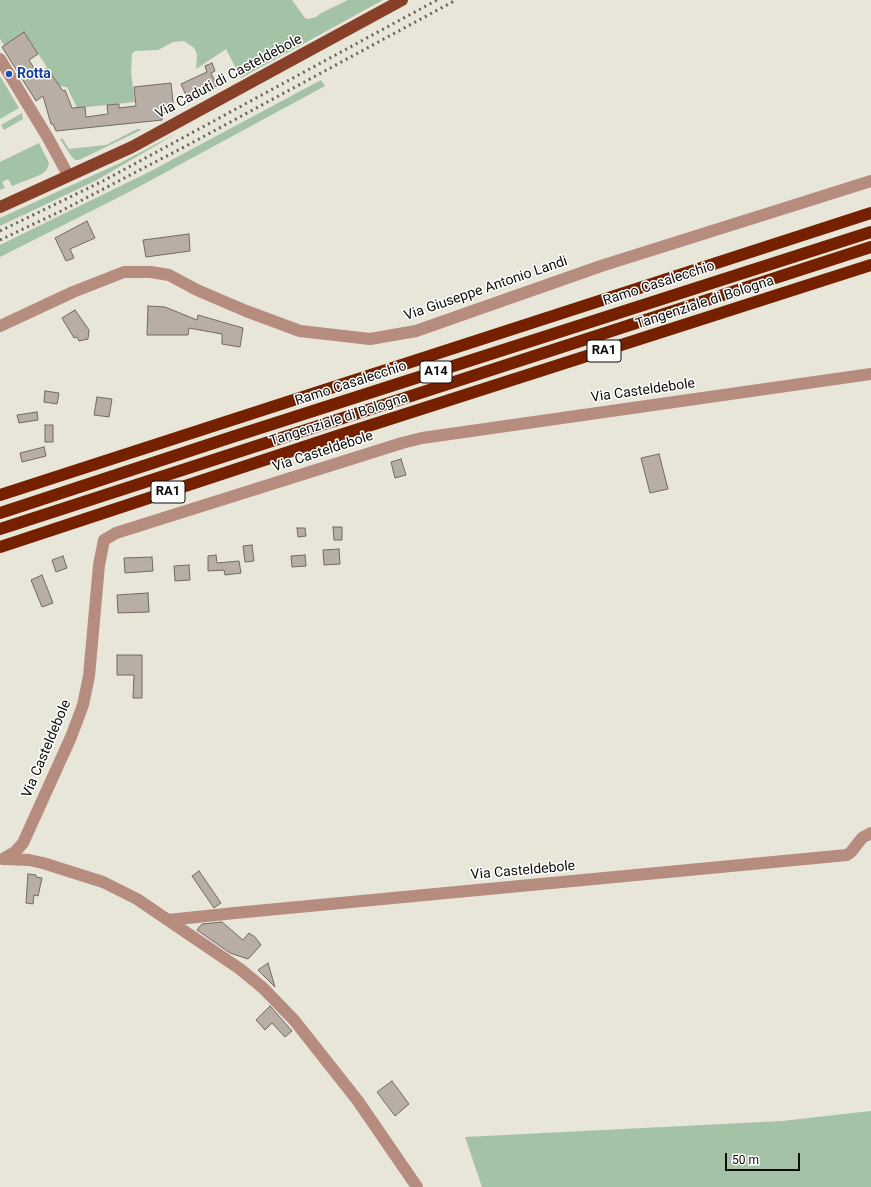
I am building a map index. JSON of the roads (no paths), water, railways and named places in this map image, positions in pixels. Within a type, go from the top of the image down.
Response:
[{"type":"highway","points":[[0,495],[871,213]]},
{"type":"highway","name":"Ramo Casalecchio","points":[[0,513],[871,232]]},
{"type":"highway","name":"Ramo Casalecchio","points":[[0,529],[871,247]]},
{"type":"highway","name":"Tangenziale di Bologna","points":[[0,547],[337,436],[871,265]]},
{"type":"main road","name":"Via Caduti di Casteldebole","points":[[30,192],[132,147],[402,0]]},
{"type":"main road","points":[[0,202],[30,192]]},
{"type":"main road","points":[[0,207],[30,192]]},
{"type":"street","points":[[0,59],[48,138],[68,175]]},
{"type":"street","name":"Via Giuseppe Antonio Landi","points":[[0,326],[73,292],[124,272],[151,272],[169,276],[246,311],[300,331],[370,339],[416,331],[601,266],[871,181]]},
{"type":"street","name":"Via Casteldebole","points":[[2,859],[16,852],[23,843],[71,737],[83,705],[89,676],[99,565],[104,540],[116,533],[422,438],[871,374]]},
{"type":"street","name":"Via Casteldebole","points":[[168,920],[234,912],[847,855],[862,838],[871,833]]},
{"type":"street","points":[[23,843],[26,853],[34,861]]},
{"type":"street","name":"Via Casteldebole","points":[[2,859],[34,861],[103,882],[137,899],[240,969],[263,988],[294,1020],[358,1101],[417,1187]]},
{"type":"railway","points":[[0,231],[103,181],[437,0]]},
{"type":"railway","points":[[0,240],[61,211],[186,146],[456,0]]},
{"type":"place","name":"Rotta","points":[[9,74]]}]
